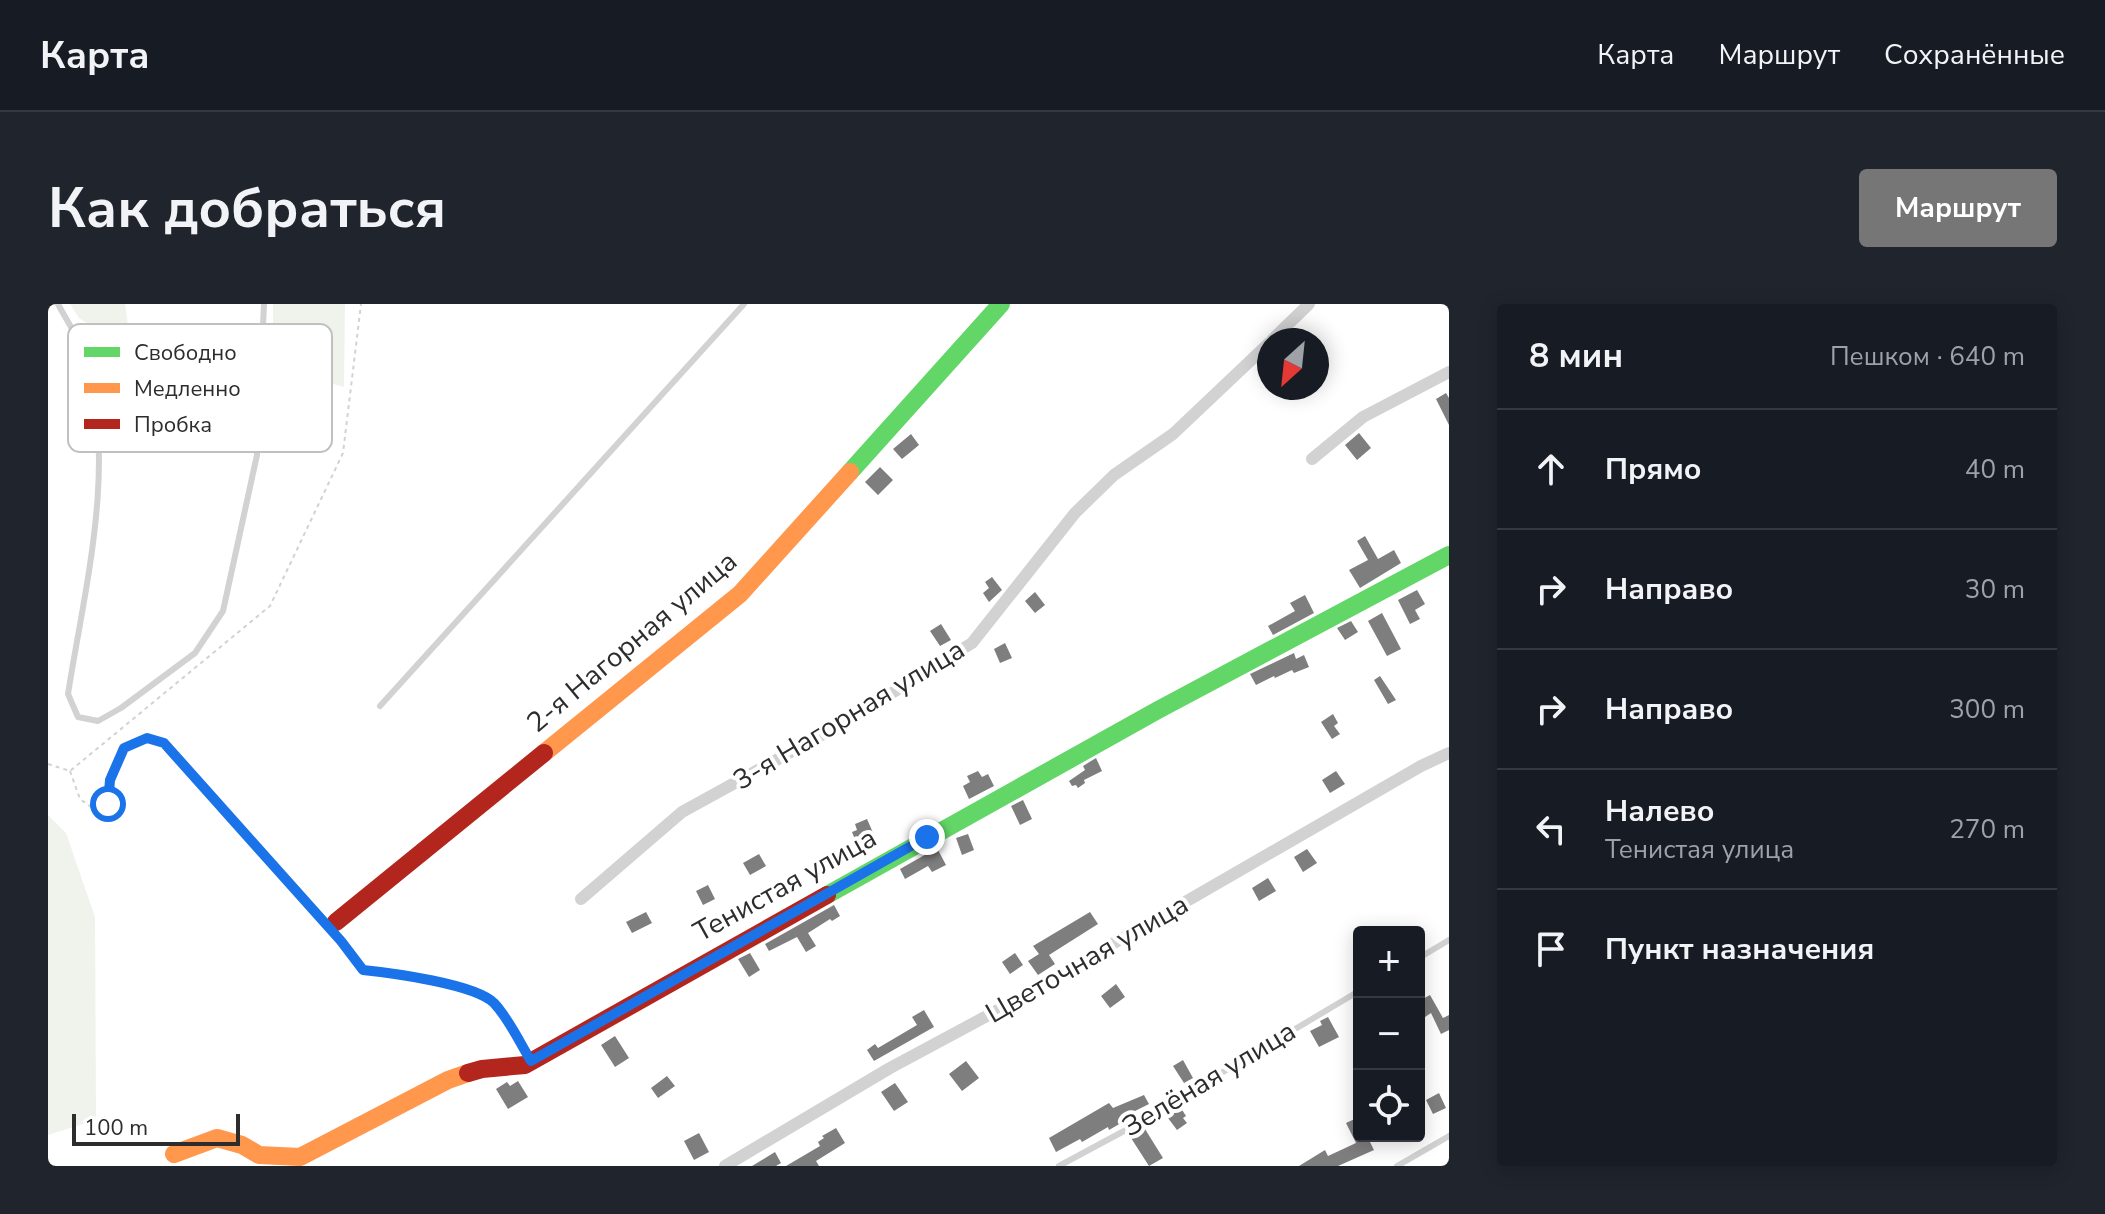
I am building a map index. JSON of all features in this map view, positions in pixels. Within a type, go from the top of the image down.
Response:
[{"type":"street","name":"2-я Нагорная улица","points":[[330,923],[740,594],[1001,304]]},
{"type":"street","name":"3-я Нагорная улица","points":[[1284,328],[1309,304]]},
{"type":"street","name":"3-я Нагорная улица","points":[[581,899],[682,812],[847,721],[972,643],[1075,513],[1114,475],[1173,434],[1257,354]]},
{"type":"street","points":[[1312,459],[1363,417],[1449,372]]},
{"type":"street","name":"Тенистая улица","points":[[174,1154],[217,1138],[242,1145],[259,1155],[300,1157],[448,1080],[482,1069],[525,1065],[1158,710],[1449,555]]},
{"type":"street","name":"Цветочная улица","points":[[725,1166],[890,1068],[998,1010],[1421,766],[1449,753]]},
{"type":"lane","points":[[58,304],[68,324]]},
{"type":"lane","points":[[263,324],[264,304]]},
{"type":"lane","points":[[380,706],[744,304]]},
{"type":"lane","points":[[97,452],[97,511],[68,694],[78,717],[98,721],[121,708],[195,653],[223,611],[257,452]]},
{"type":"lane","points":[[1425,954],[1449,940]]},
{"type":"lane","name":"Зелёная улица","points":[[1059,1166],[1124,1131],[1353,995]]},
{"type":"lane","points":[[1397,1166],[1449,1136]]},
{"type":"path","points":[[70,771],[270,606],[343,453],[361,304]]},
{"type":"path","points":[[70,771],[80,799],[98,812],[108,804],[110,780],[124,748],[147,738],[164,743],[330,923],[363,970],[407,975],[457,987],[493,1002],[531,1061]]},
{"type":"path","points":[[48,764],[70,771]]},
{"type":"shaded area","points":[[70,304],[125,304],[128,324],[88,324],[79,318]]},
{"type":"shaded area","points":[[273,304],[345,304],[344,387],[332,384],[332,324],[273,324]]},
{"type":"shaded area","points":[[48,815],[66,833],[95,917],[96,1120],[48,1135]]},
{"type":"building","points":[[1446,393],[1449,398],[1449,425],[1436,399]]},
{"type":"building","points":[[1359,433],[1371,448],[1357,460],[1345,445]]},
{"type":"building","points":[[911,434],[919,445],[902,459],[893,449]]},
{"type":"building","points":[[880,467],[893,480],[878,495],[865,482]]},
{"type":"building","points":[[1365,536],[1378,559],[1394,550],[1401,563],[1360,588],[1349,570],[1368,560],[1357,541]]},
{"type":"building","points":[[992,577],[1002,590],[989,602],[983,593],[989,588],[985,582]]},
{"type":"building","points":[[1417,590],[1425,604],[1415,610],[1420,619],[1410,624],[1398,600]]},
{"type":"building","points":[[1035,592],[1045,605],[1035,613],[1025,601]]},
{"type":"building","points":[[1305,595],[1314,613],[1273,635],[1268,626],[1295,611],[1290,603]]},
{"type":"building","points":[[1382,613],[1401,649],[1387,656],[1368,621]]},
{"type":"building","points":[[1351,621],[1358,632],[1345,640],[1337,628]]},
{"type":"building","points":[[941,624],[951,640],[940,646],[930,631]]},
{"type":"building","points":[[1005,643],[1012,658],[1000,663],[994,649]]},
{"type":"building","points":[[1294,653],[1296,659],[1304,655],[1309,667],[1274,676],[1256,685],[1250,674]]},
{"type":"building","points":[[1380,676],[1396,700],[1388,704],[1374,680]]},
{"type":"building","points":[[1333,714],[1338,723],[1334,726],[1340,734],[1332,739],[1321,722]]},
{"type":"building","points":[[1096,758],[1102,771],[1084,780],[1085,783],[1078,788],[1072,786],[1069,781]]},
{"type":"building","points":[[978,771],[982,777],[988,774],[994,786],[969,799],[963,786],[970,782],[967,776]]},
{"type":"building","points":[[1336,771],[1345,784],[1330,793],[1322,780]]},
{"type":"building","points":[[1023,800],[1032,819],[1020,825],[1011,806]]},
{"type":"building","points":[[867,819],[874,835],[856,842],[852,832],[857,830],[855,824]]},
{"type":"building","points":[[968,834],[974,850],[962,855],[956,838]]},
{"type":"building","points":[[937,848],[946,865],[932,872],[928,866],[905,879],[900,869]]},
{"type":"building","points":[[1307,849],[1317,863],[1303,872],[1294,857]]},
{"type":"building","points":[[759,854],[766,866],[750,875],[743,863]]},
{"type":"building","points":[[1268,878],[1276,891],[1259,901],[1252,888]]},
{"type":"building","points":[[708,885],[715,899],[703,905],[696,891]]},
{"type":"building","points":[[834,905],[840,916],[808,933],[816,946],[806,952],[797,937],[769,951],[765,944]]},
{"type":"building","points":[[646,912],[652,923],[632,933],[626,922]]},
{"type":"building","points":[[1090,912],[1098,924],[1049,955],[1055,964],[1038,975],[1028,961],[1039,954],[1033,946]]},
{"type":"building","points":[[750,953],[760,970],[749,977],[738,959]]},
{"type":"building","points":[[1015,953],[1023,965],[1010,974],[1002,962]]},
{"type":"building","points":[[1116,984],[1125,997],[1110,1008],[1101,996]]},
{"type":"building","points":[[1430,995],[1443,1018],[1449,1015],[1449,1030],[1441,1034],[1431,1013],[1425,1017],[1425,998]]},
{"type":"building","points":[[924,1010],[934,1027],[874,1061],[867,1050],[875,1044],[878,1048],[917,1025],[912,1017]]},
{"type":"building","points":[[1328,1017],[1339,1037],[1319,1047],[1310,1031],[1322,1025],[1320,1021]]},
{"type":"building","points":[[615,1036],[629,1058],[615,1067],[601,1045]]},
{"type":"building","points":[[1183,1060],[1193,1078],[1184,1083],[1173,1066]]},
{"type":"building","points":[[966,1061],[979,1078],[962,1091],[949,1074]]},
{"type":"building","points":[[667,1076],[675,1086],[658,1098],[651,1088]]},
{"type":"building","points":[[518,1081],[528,1097],[508,1109],[496,1089],[507,1082],[510,1086]]},
{"type":"building","points":[[895,1083],[908,1102],[894,1111],[881,1092]]},
{"type":"building","points":[[1439,1093],[1446,1108],[1433,1114],[1426,1100]]},
{"type":"building","points":[[1144,1095],[1149,1104],[1119,1119],[1121,1123],[1056,1152],[1049,1138],[1109,1103],[1113,1108]]},
{"type":"building","points":[[1179,1105],[1187,1123],[1177,1130],[1165,1114]]},
{"type":"building","points":[[1353,1120],[1353,1137],[1346,1123]]},
{"type":"building","points":[[836,1128],[845,1143],[816,1161],[819,1166],[786,1166],[820,1146],[818,1142],[824,1138],[822,1136]]},
{"type":"building","points":[[1145,1129],[1163,1158],[1149,1166],[1131,1138]]},
{"type":"building","points":[[699,1133],[709,1152],[694,1160],[684,1141]]},
{"type":"building","points":[[1370,1142],[1374,1150],[1338,1166],[1299,1166],[1325,1150],[1328,1156],[1356,1143]]},
{"type":"building","points":[[775,1152],[781,1163],[776,1166],[752,1166]]},
{"type":"traffic: fast","points":[[850,472],[1001,304]]},
{"type":"traffic: fast","points":[[827,895],[1158,710],[1449,555]]},
{"type":"traffic: slow","points":[[544,753],[740,594],[850,472]]},
{"type":"traffic: slow","points":[[174,1154],[217,1138],[242,1145],[259,1155],[300,1157],[448,1080],[468,1073]]},
{"type":"traffic: jam","points":[[336,922],[544,753]]},
{"type":"traffic: jam","points":[[468,1073],[525,1065],[827,895]]},
{"type":"route","points":[[108,804],[110,780],[124,748],[147,738],[164,743],[292,885],[363,970],[407,975],[457,987],[493,1002],[531,1061],[927,837]]}]
